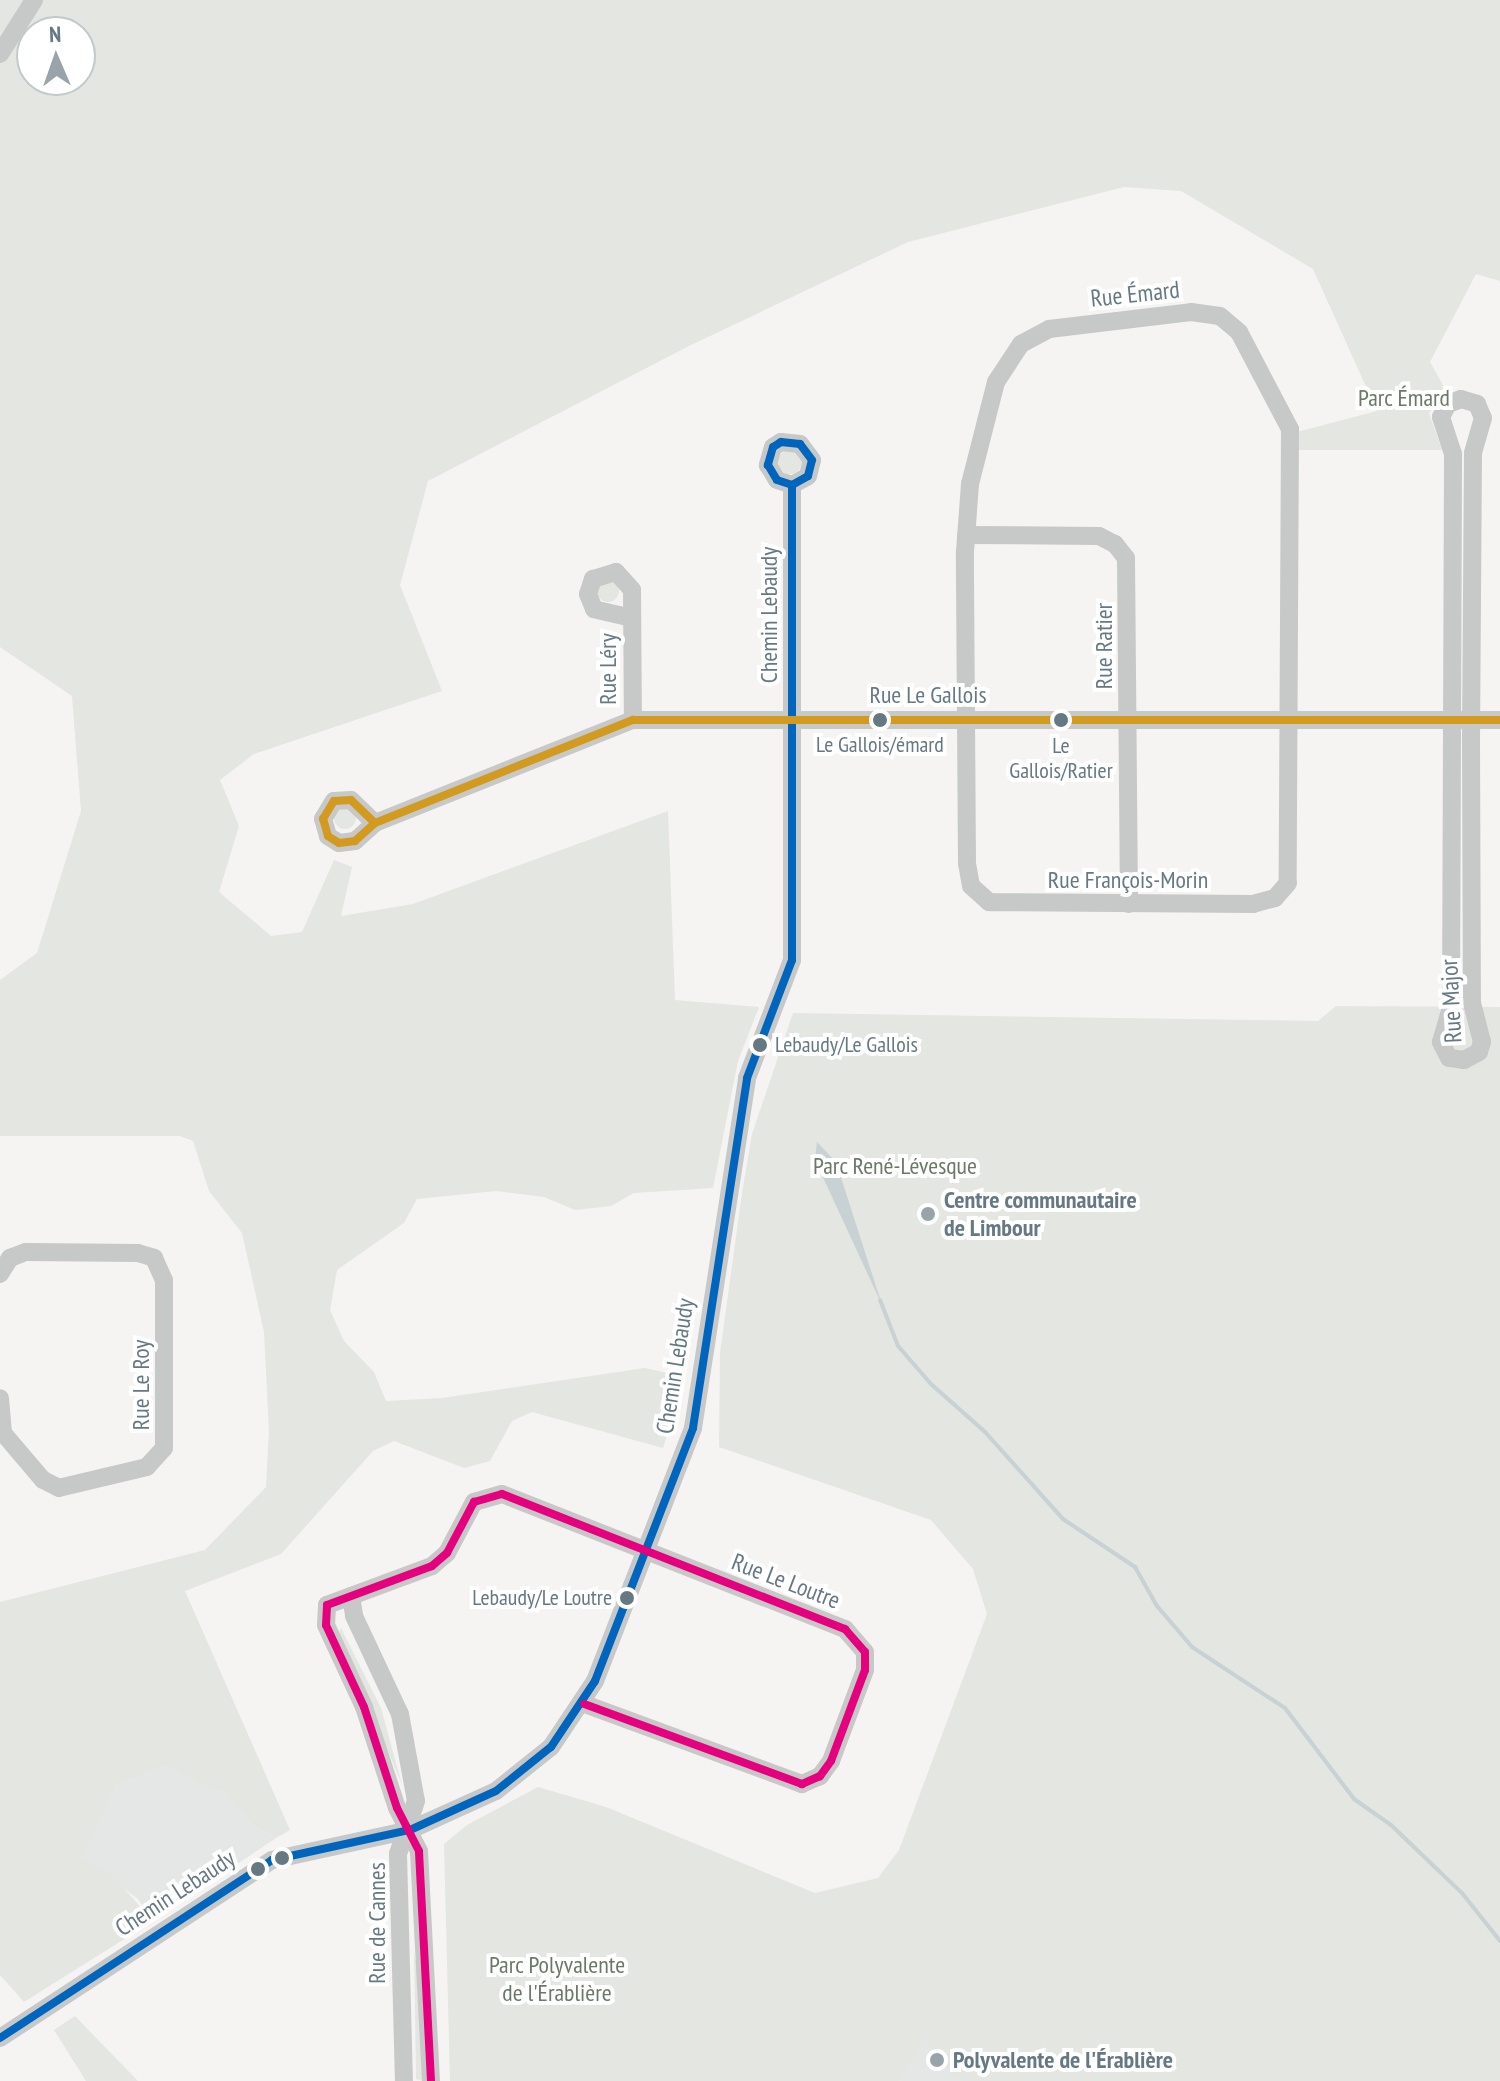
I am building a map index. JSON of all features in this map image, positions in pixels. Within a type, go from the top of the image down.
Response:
[{"type":"street","points":[[0,54],[34,0]]},
{"type":"street","name":"Rue Émard","points":[[964,719],[966,535],[983,424],[996,382],[1021,344],[1049,329],[1202,312],[1231,322],[1290,429],[1291,719]]},
{"type":"street","name":"Rue Major","points":[[1461,399],[1477,404],[1483,418],[1473,453],[1471,720],[1472,1003],[1482,1042],[1479,1052],[1464,1060],[1449,1058],[1441,1042],[1451,1008],[1453,454],[1441,417],[1448,404],[1461,399]]},
{"type":"street","name":"Chemin Lebaudy","points":[[0,2038],[272,1860],[410,1830],[476,1803],[516,1778],[551,1747],[584,1704],[693,1428],[745,1087],[792,960],[792,485]]},
{"type":"street","name":"Rue Ratier","points":[[966,535],[1099,536],[1121,550],[1128,569],[1129,904]]},
{"type":"street","name":"Rue Léry","points":[[632,618],[633,720]]},
{"type":"street","name":"Rue François-Morin","points":[[964,719],[968,875],[979,896],[1002,905],[1253,904],[1283,891],[1292,871],[1291,719]]},
{"type":"street","name":"Rue Le Gallois","points":[[375,823],[633,720],[1500,720]]},
{"type":"street","name":"Rue Le Roy","points":[[0,1274],[10,1258],[26,1252],[138,1253],[154,1258],[164,1280],[164,1448],[147,1467],[59,1488],[43,1480],[3,1433],[0,1398]]},
{"type":"street","name":"Rue Le Loutre","points":[[410,1830],[397,1808],[364,1707],[326,1625],[327,1605],[440,1560],[466,1511],[492,1495],[512,1495],[646,1552],[845,1629],[861,1643],[865,1670],[831,1761],[812,1781],[793,1783],[584,1704]]},
{"type":"street","points":[[351,1596],[354,1616],[406,1731],[416,1801],[410,1830]]},
{"type":"street","name":"Rue de Cannes","points":[[404,2081],[398,1854],[410,1830]]},
{"type":"street","name":"Rue de Cannes","points":[[410,1830],[419,1851],[431,2081]]},
{"type":"shaded area","points":[[817,1142],[836,1162],[882,1305],[815,1160]]},
{"type":"shaded area","points":[[164,1766],[209,1790],[223,1791],[254,1827],[276,1838],[153,1921],[138,1899],[83,1859],[116,1787]]},
{"type":"shaded area","name":"Polyvalente de l'Érablière","points":[[926,2037],[996,2081],[899,2081]]},
{"type":"green space","name":"Parc Émard","points":[[0,0],[1500,0],[1500,281],[1476,274],[1430,362],[1447,392],[1429,413],[1442,450],[1299,450],[1297,432],[1377,411],[1313,269],[1181,191],[1124,187],[908,242],[689,346],[428,481],[400,585],[442,691],[254,754],[220,780],[239,826],[219,892],[271,936],[302,932],[334,860],[352,867],[341,916],[413,904],[668,811],[675,1000],[759,1007],[738,1061],[713,1188],[634,1193],[611,1206],[575,1210],[544,1197],[496,1191],[417,1199],[404,1223],[337,1270],[330,1310],[344,1341],[374,1372],[386,1401],[442,1398],[645,1368],[676,1375],[679,1394],[663,1448],[532,1412],[512,1421],[490,1461],[464,1468],[394,1441],[373,1451],[281,1554],[185,1591],[290,1830],[276,1838],[254,1827],[223,1791],[209,1790],[164,1766],[116,1787],[83,1859],[112,1875],[153,1921],[24,2002],[0,1975],[0,1602],[205,1550],[266,1487],[269,1432],[264,1332],[242,1233],[209,1191],[193,1141],[180,1136],[0,1136],[0,980],[37,953],[81,811],[72,696],[0,647]]},
{"type":"green space","points":[[790,450],[799,453],[802,462],[799,471],[790,474],[781,471],[778,462],[781,453]]},
{"type":"green space","points":[[608,580],[616,583],[619,591],[616,599],[608,602],[600,599],[597,591],[600,583]]},
{"type":"green space","points":[[345,807],[353,810],[356,818],[353,826],[345,829],[337,826],[334,818],[337,810]]},
{"type":"green space","points":[[1336,1006],[1500,1007],[1500,2081],[963,2081],[940,2062],[926,2038],[899,2081],[450,2081],[444,1844],[467,1825],[538,1787],[606,1807],[815,1893],[878,1878],[899,1850],[987,1614],[973,1569],[931,1520],[719,1447],[720,1353],[752,1134],[793,1013],[1318,1021]]},
{"type":"green space","points":[[341,1628],[381,1708],[402,1785],[339,1632]]},
{"type":"green space","points":[[414,1951],[421,1990],[423,2081],[416,2079]]},
{"type":"green space","points":[[75,2016],[138,2081],[86,2081],[54,2030]]},
{"type":"waterway","points":[[880,1300],[898,1346],[931,1384],[985,1432],[1063,1519],[1135,1567],[1157,1606],[1192,1647],[1285,1708],[1354,1799],[1391,1825],[1462,1893],[1500,1941]]},
{"type":"transit line","points":[[0,2038],[272,1860],[410,1830],[496,1791],[551,1747],[595,1681],[693,1428],[747,1078],[792,960],[792,485],[808,476],[812,460],[800,444],[781,442],[773,447],[768,465],[777,480],[792,485]]},
{"type":"transit line","points":[[375,823],[355,841],[339,843],[328,836],[323,819],[334,801],[351,800],[375,823],[633,720],[1500,720]]},
{"type":"transit line","points":[[431,2081],[419,1851],[397,1808],[364,1707],[326,1625],[327,1605],[432,1566],[447,1553],[474,1502],[502,1494],[845,1629],[865,1652],[865,1670],[831,1761],[820,1776],[802,1784],[584,1704]]},
{"type":"place","name":"Le Gallois/émard","points":[[880,720]]},
{"type":"place","name":"Le Gallois/Ratier","points":[[1061,720]]},
{"type":"place","name":"Lebaudy/Le Gallois","points":[[760,1045]]},
{"type":"place","name":"Centre communautaire de Limbour","points":[[928,1214]]},
{"type":"place","name":"Lebaudy/Le Loutre","points":[[627,1598]]},
{"type":"place","name":"Polyvalente de l'Érablière","points":[[937,2060]]},
{"type":"park label","name":"Parc René-Lévesque","points":[[895,1166]]},
{"type":"park label","name":"Parc Polyvalente de l'Érablière","points":[[557,1979]]}]
